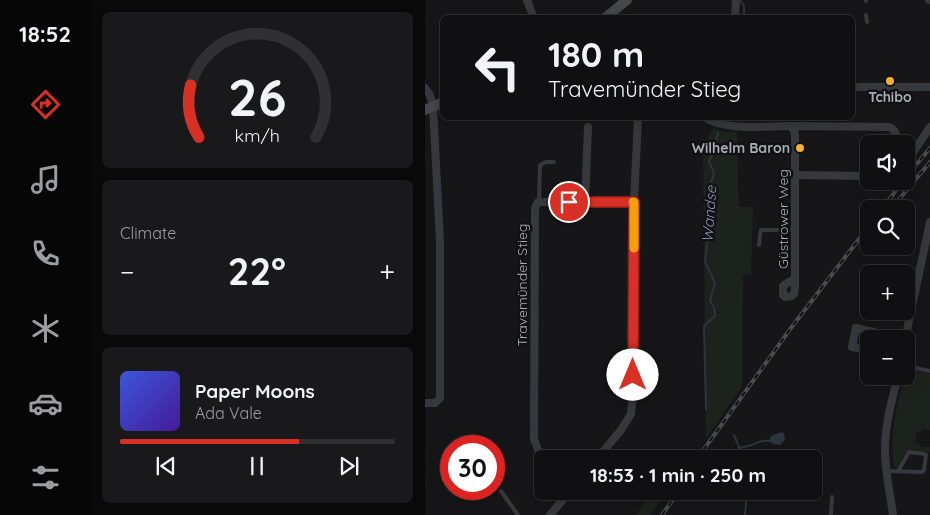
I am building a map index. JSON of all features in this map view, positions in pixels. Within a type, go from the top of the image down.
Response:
[{"type":"main road","points":[[609,15],[627,0]]},
{"type":"street","points":[[527,0],[533,15]]},
{"type":"street","points":[[735,0],[735,15]]},
{"type":"street","points":[[855,86],[930,87]]},
{"type":"street","points":[[425,88],[434,106],[439,242],[440,398],[435,402],[425,403]]},
{"type":"street","points":[[604,450],[631,414],[633,394],[634,202],[638,120]]},
{"type":"street","points":[[709,120],[725,125],[790,126],[795,128],[889,127],[893,128],[896,135]]},
{"type":"street","name":"Güstrower Weg","points":[[795,120],[795,278]]},
{"type":"street","points":[[585,202],[589,127]]},
{"type":"street","points":[[915,149],[930,127]]},
{"type":"street","points":[[796,175],[860,176]]},
{"type":"street","points":[[539,202],[634,202]]},
{"type":"street","name":"Travemünder Stieg","points":[[538,450],[534,439],[535,208],[539,202]]},
{"type":"street","points":[[907,330],[930,222]]},
{"type":"street","points":[[860,348],[852,347],[856,328],[865,330]]},
{"type":"street","points":[[893,515],[885,450],[888,418],[896,385]]},
{"type":"street","points":[[550,515],[562,500]]},
{"type":"lane","points":[[866,15],[867,22]]},
{"type":"lane","points":[[539,202],[540,164],[554,162]]},
{"type":"lane","points":[[759,245],[761,230],[795,230]]},
{"type":"lane","points":[[915,368],[930,371]]},
{"type":"lane","points":[[887,471],[922,472],[926,455],[909,452],[898,471]]},
{"type":"lane","points":[[505,497],[518,515]]},
{"type":"lane","points":[[831,515],[832,497]]},
{"type":"shaded area","points":[[713,128],[737,132],[739,207],[753,207],[751,275],[743,275],[742,387],[706,438],[703,147]]},
{"type":"shaded area","points":[[915,371],[930,374],[930,430],[922,429],[921,432],[916,432],[915,443],[920,444],[920,447],[930,447],[930,452],[908,449],[897,467],[894,467],[892,443],[896,410],[902,385],[915,385]]},
{"type":"shaded area","points":[[782,432],[785,437],[783,443],[780,445],[772,444],[770,438]]},
{"type":"shaded area","points":[[647,500],[661,500],[650,515],[636,515]]},
{"type":"waterway","name":"Wandse","points":[[740,0],[744,6],[744,15]]},
{"type":"waterway","name":"Wandse","points":[[706,410],[704,326],[715,316],[714,307],[710,301],[715,283],[705,262],[713,203],[708,193],[714,173],[709,161],[718,150],[716,141],[718,133]]},
{"type":"waterway","name":"Wandse","points":[[734,435],[740,450]]},
{"type":"waterway","points":[[739,448],[763,441],[770,441]]},
{"type":"waterway","name":"Wandse","points":[[745,515],[746,500]]},
{"type":"railway","points":[[915,166],[930,148]]},
{"type":"railway","points":[[898,200],[930,162]]},
{"type":"railway","points":[[889,200],[896,190]]},
{"type":"railway","points":[[703,450],[791,328],[860,238]]},
{"type":"railway","points":[[662,515],[673,500]]},
{"type":"slow traffic","points":[[633,202],[634,248]]},
{"type":"place","name":"Tchibo","points":[[890,81]]},
{"type":"place","name":"Wilhelm Baron","points":[[800,148]]},
{"type":"route","points":[[569,202],[634,202],[633,375]]}]
